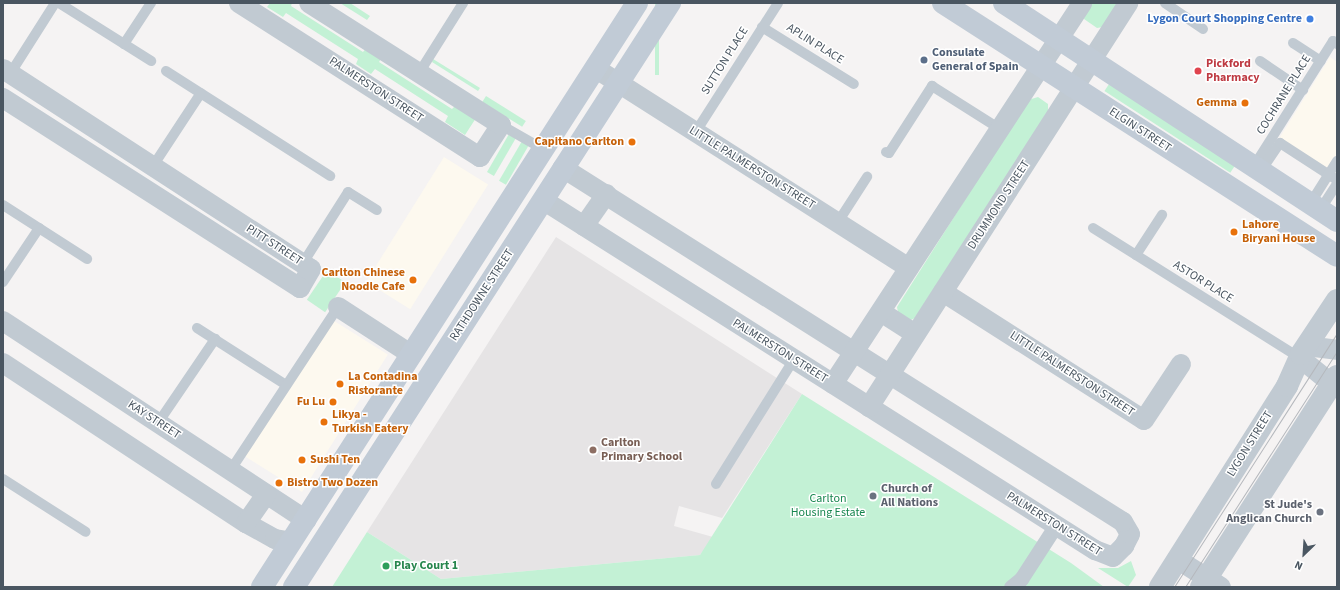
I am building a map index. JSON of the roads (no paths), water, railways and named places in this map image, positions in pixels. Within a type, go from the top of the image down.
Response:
[{"type":"main road","points":[[262,587],[637,3]]},
{"type":"main road","name":"RATHDOWNE STREET","points":[[294,587],[670,3]]},
{"type":"main road","points":[[1004,3],[1322,211]]},
{"type":"main road","name":"ELGIN STREET","points":[[955,6],[1041,67],[1337,256]]},
{"type":"main road","points":[[1236,192],[1258,168]]},
{"type":"main road","points":[[412,355],[434,370]]},
{"type":"main road","points":[[292,542],[321,544],[315,531],[306,520]]},
{"type":"street","points":[[309,3],[500,124]]},
{"type":"street","points":[[833,384],[1082,3]]},
{"type":"street","name":"DRUMMOND STREET","points":[[869,407],[1093,60],[1128,3]]},
{"type":"street","name":"PALMERSTON STREET","points":[[250,6],[480,157],[500,124]]},
{"type":"street","name":"LITTLE PALMERSTON STREET","points":[[595,68],[909,268]]},
{"type":"street","name":"PITT STREET","points":[[3,98],[300,288],[311,269],[153,166],[5,76]]},
{"type":"street","points":[[140,186],[153,166]]},
{"type":"street","name":"PALMERSTON STREET","points":[[543,200],[1108,557],[1119,552],[1130,534],[1124,522],[563,168]]},
{"type":"street","points":[[584,226],[606,194]]},
{"type":"street","name":"LITTLE PALMERSTON STREET","points":[[943,292],[1144,420],[1181,364]]},
{"type":"street","name":"LYGON STREET","points":[[1160,587],[1287,386],[1303,352],[1337,300]]},
{"type":"street","points":[[338,307],[412,355]]},
{"type":"street","points":[[881,312],[916,334]]},
{"type":"street","name":"KAY STREET","points":[[3,321],[306,520]]},
{"type":"street","points":[[1303,352],[1337,350]]},
{"type":"street","points":[[1178,559],[1210,584],[1335,383],[1303,352]]},
{"type":"street","points":[[3,363],[246,523],[275,539],[292,542]]},
{"type":"street","points":[[246,523],[266,494]]},
{"type":"street","points":[[1011,587],[1021,579],[1056,525]]},
{"type":"lane","points":[[5,76],[55,3]]},
{"type":"lane","points":[[59,3],[150,61]]},
{"type":"lane","points":[[124,44],[152,3]]},
{"type":"lane","points":[[419,72],[463,3]]},
{"type":"lane","name":"SUTTON PLACE","points":[[695,133],[778,3]]},
{"type":"lane","points":[[1165,3],[1203,29]]},
{"type":"lane","name":"APLIN PLACE","points":[[762,27],[854,84]]},
{"type":"lane","name":"COCHRANE PLACE","points":[[1258,168],[1333,41],[1337,44]]},
{"type":"lane","points":[[1293,43],[1321,61]]},
{"type":"lane","points":[[1260,62],[1303,90]]},
{"type":"lane","points":[[166,71],[330,176]]},
{"type":"lane","points":[[886,152],[889,153],[932,86],[1000,129]]},
{"type":"lane","points":[[153,166],[201,93]]},
{"type":"lane","points":[[500,124],[544,150]]},
{"type":"lane","points":[[1258,168],[1280,143],[1334,181]]},
{"type":"lane","points":[[1322,211],[1334,181],[1337,161]]},
{"type":"lane","points":[[838,222],[867,177]]},
{"type":"lane","points":[[302,263],[348,192],[378,210]]},
{"type":"lane","points":[[3,205],[87,259]]},
{"type":"lane","points":[[1136,255],[1162,215]]},
{"type":"lane","points":[[3,282],[39,228]]},
{"type":"lane","name":"ASTOR PLACE","points":[[1093,228],[1136,255],[1303,352]]},
{"type":"lane","points":[[230,471],[338,307]]},
{"type":"lane","points":[[197,328],[286,386]]},
{"type":"lane","points":[[158,423],[215,339]]},
{"type":"lane","points":[[716,484],[794,359]]},
{"type":"lane","points":[[3,479],[86,532]]},
{"type":"tram line","points":[[1174,587],[1337,333]]},
{"type":"tram line","points":[[1185,587],[1337,351]]},
{"type":"place","name":"Lygon Court Shopping Centre","points":[[1310,19]]},
{"type":"place","name":"Consulate General of Spain","points":[[924,60]]},
{"type":"place","name":"Pickford Pharmacy","points":[[1198,71]]},
{"type":"place","name":"Gemma","points":[[1245,103]]},
{"type":"place","name":"Capitano Carlton","points":[[632,142]]},
{"type":"place","name":"Lahore Biryani House","points":[[1234,232]]},
{"type":"place","name":"Carlton Chinese Noodle Cafe","points":[[413,280]]},
{"type":"place","name":"La Contadina Ristorante","points":[[340,384]]},
{"type":"place","name":"Fu Lu","points":[[333,402]]},
{"type":"place","name":"Likya - Turkish Eatery","points":[[324,422]]},
{"type":"place","name":"Carlton Primary School","points":[[593,450]]},
{"type":"place","name":"Sushi Ten","points":[[302,460]]},
{"type":"place","name":"Bistro Two Dozen","points":[[279,483]]},
{"type":"place","name":"Church of All Nations","points":[[873,496]]},
{"type":"place","name":"St Jude's Anglican Church","points":[[1320,512]]},
{"type":"place","name":"Play Court 1","points":[[386,566]]},
{"type":"park label","name":"Carlton Housing Estate","points":[[828,506]]}]
